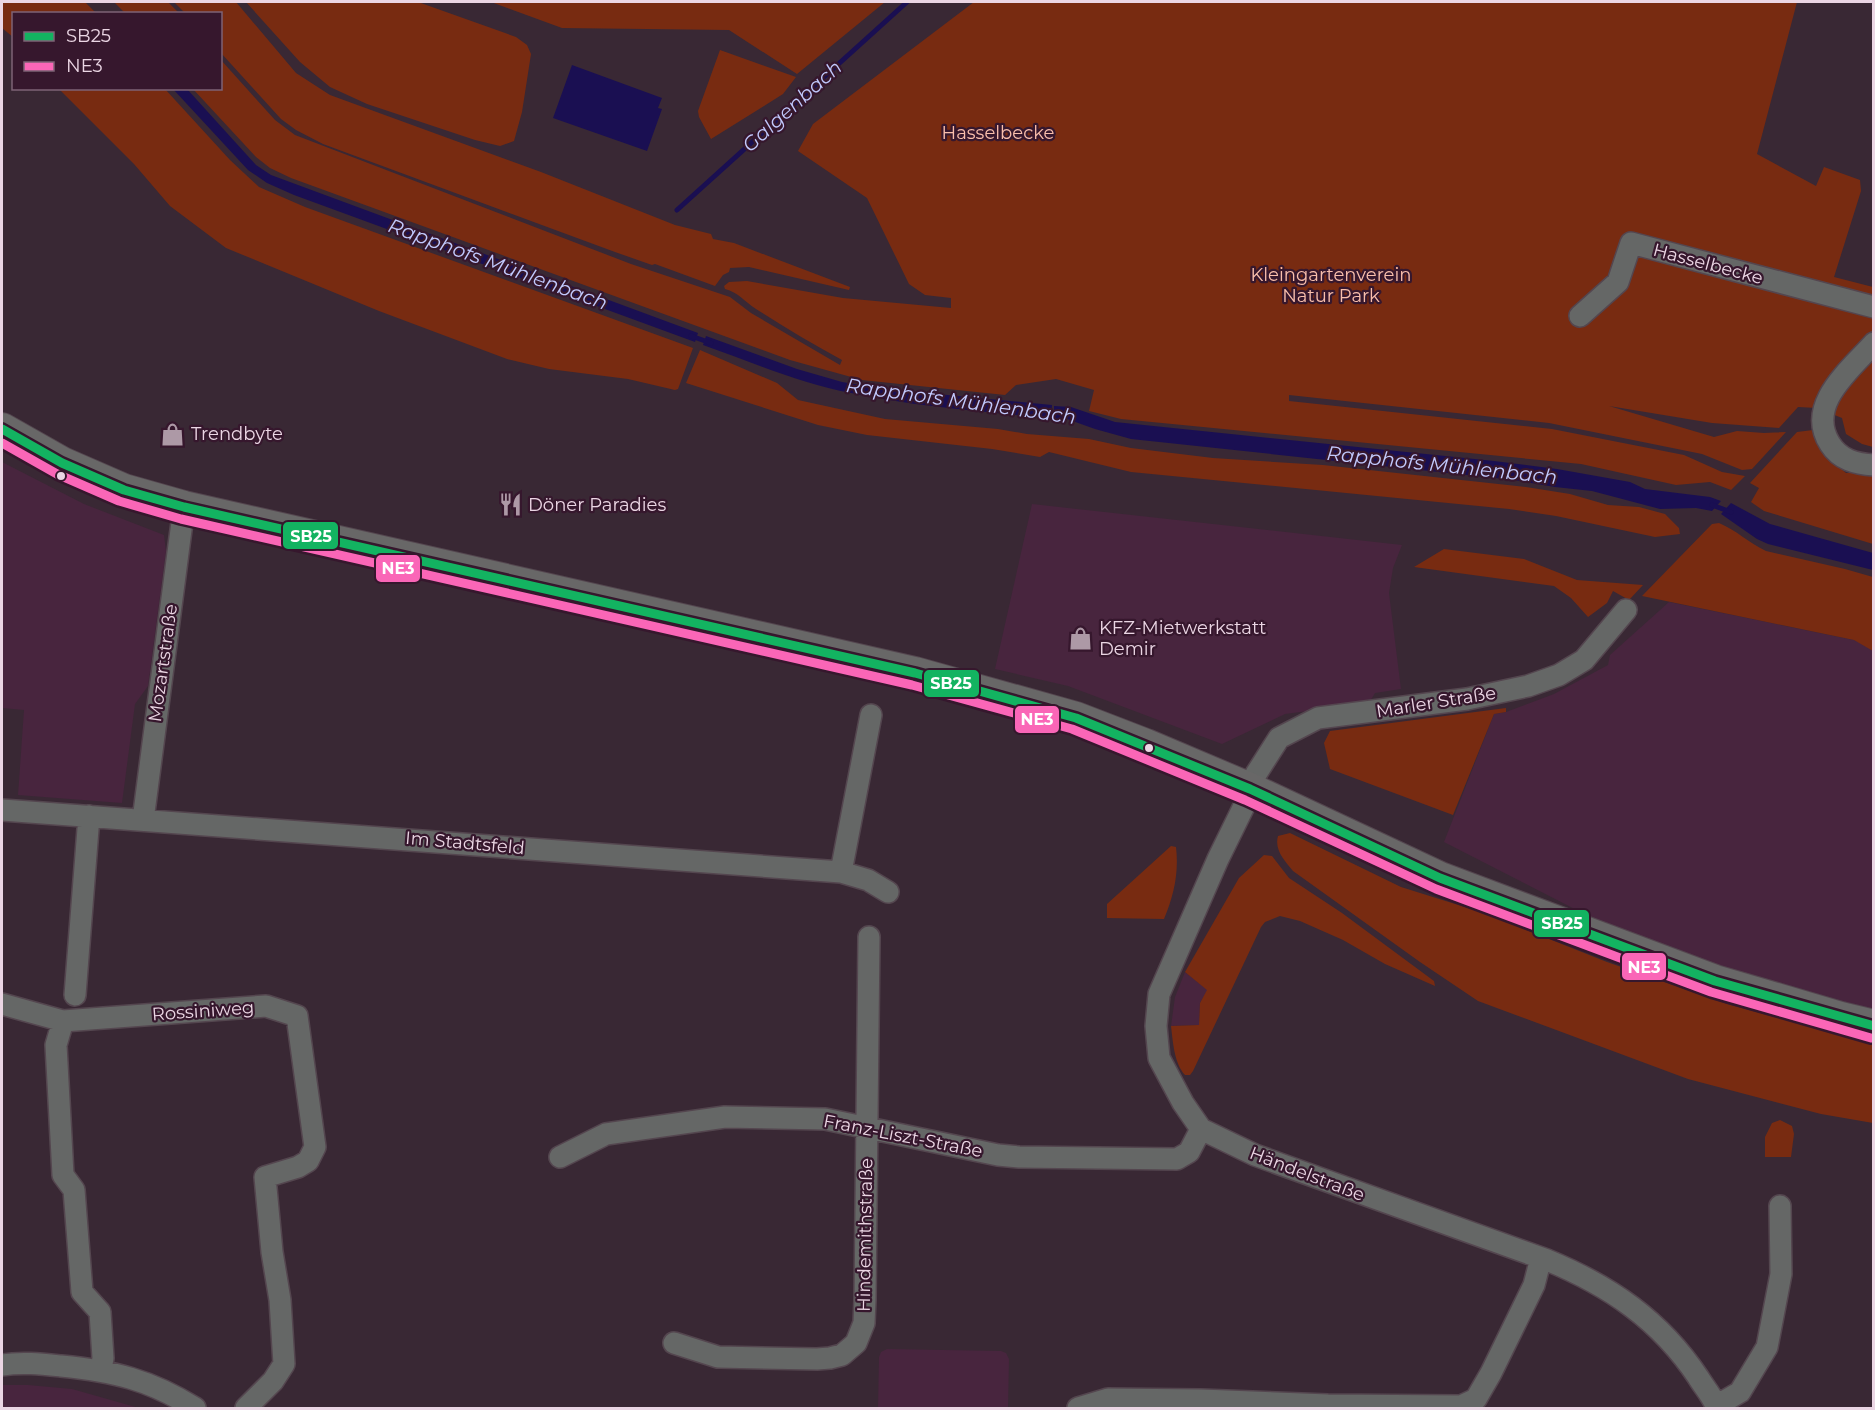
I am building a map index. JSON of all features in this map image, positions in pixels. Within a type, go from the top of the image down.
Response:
[{"type":"main road","points":[[2,429],[62,463],[124,490],[184,507],[942,680],[1076,718],[1250,789],[1440,878],[1715,981],[1874,1026]]},
{"type":"street","name":"Hasselbecke","points":[[1580,316],[1618,282],[1631,243],[1874,307]]},
{"type":"street","points":[[1874,343],[1827,399],[1822,425],[1833,450],[1857,464],[1874,465]]},
{"type":"street","name":"Mozartstraße","points":[[142,820],[184,507]]},
{"type":"street","name":"Marler Straße","points":[[1250,789],[1256,774],[1280,738],[1318,718],[1467,699],[1528,686],[1559,675],[1584,660],[1626,610]]},
{"type":"street","points":[[841,872],[871,715]]},
{"type":"street","name":"Händelstraße","points":[[1250,789],[1159,994],[1156,1026],[1159,1058],[1183,1103],[1202,1129],[1255,1155],[1585,1276],[1619,1296],[1655,1326],[1684,1356],[1717,1407]]},
{"type":"street","name":"Im Stadtsfeld","points":[[2,810],[841,872],[868,879],[888,892]]},
{"type":"street","points":[[75,995],[89,816]]},
{"type":"street","name":"Hindemithstraße","points":[[674,1342],[718,1357],[817,1359],[842,1355],[856,1342],[864,1323],[869,937]]},
{"type":"street","points":[[2,1004],[63,1021],[56,1046],[63,1175],[74,1190],[82,1292],[100,1312],[103,1358],[101,1370]]},
{"type":"street","name":"Rossiniweg","points":[[63,1021],[266,1006],[297,1016],[315,1147],[308,1161],[298,1167],[265,1177],[272,1252],[280,1300],[284,1364],[273,1381],[246,1408]]},
{"type":"street","name":"Franz-Liszt-Straße","points":[[560,1157],[606,1134],[725,1117],[825,1119],[998,1155],[1177,1159],[1189,1152],[1202,1129]]},
{"type":"street","points":[[1717,1407],[1740,1392],[1767,1347],[1781,1274],[1780,1206]]},
{"type":"street","points":[[1078,1408],[1108,1399],[1339,1405],[1461,1406],[1468,1404],[1476,1399],[1491,1373],[1534,1285],[1541,1258]]},
{"type":"street","points":[[2,1365],[22,1362],[101,1370],[142,1381],[195,1408]]},
{"type":"shaded area","points":[[2,462],[84,504],[164,535],[166,551],[148,686],[135,704],[122,803],[18,795],[24,710],[2,708]]},
{"type":"shaded area","points":[[1032,504],[1402,545],[1393,568],[1389,593],[1401,689],[1375,693],[1369,703],[1285,714],[1222,744],[1068,686],[995,669]]},
{"type":"shaded area","points":[[1669,602],[1854,640],[1873,646],[1873,1026],[1715,981],[1444,842],[1494,714],[1506,712],[1554,694],[1608,665],[1610,655]]},
{"type":"shaded area","points":[[1185,972],[1208,990],[1200,1003],[1199,1025],[1171,1026],[1175,997]]},
{"type":"shaded area","points":[[887,1349],[1001,1351],[1006,1353],[1009,1359],[1008,1408],[878,1408],[879,1357],[881,1352]]},
{"type":"shaded area","points":[[2,1385],[72,1389],[139,1408],[2,1408]]},
{"type":"green space","points":[[2,2],[85,2],[95,12],[12,12],[12,36],[2,28]]},
{"type":"green space","points":[[114,2],[168,2],[178,12],[124,12]]},
{"type":"green space","points":[[174,2],[236,2],[296,73],[330,95],[541,172],[675,225],[711,234],[713,239],[734,243],[850,287],[849,290],[749,267],[730,268],[715,286],[615,252],[323,144],[281,119],[222,54],[222,12],[184,12]]},
{"type":"green space","points":[[246,2],[418,2],[516,37],[527,45],[531,54],[522,112],[514,141],[500,146],[475,140],[367,104],[330,87],[300,62]]},
{"type":"green space","points":[[491,2],[885,2],[797,74],[729,30],[562,28]]},
{"type":"green space","name":"Kleingartenverein Natur Park","points":[[974,2],[1797,2],[1757,154],[1816,186],[1824,167],[1860,180],[1861,191],[1834,277],[1873,287],[1873,447],[1862,444],[1846,434],[1842,418],[1817,408],[1798,407],[1779,428],[1712,423],[1609,406],[1714,437],[1737,431],[1786,432],[1752,469],[1742,470],[1702,454],[1549,423],[1289,395],[1289,401],[1552,429],[1684,455],[1722,472],[1745,476],[1731,490],[1710,482],[1676,485],[1581,464],[1121,419],[1089,411],[1094,390],[1056,379],[1016,385],[1005,395],[862,380],[790,360],[291,178],[270,168],[256,157],[194,90],[222,90],[222,61],[275,120],[295,135],[631,264],[730,297],[751,313],[840,365],[842,360],[777,322],[738,295],[725,289],[724,286],[729,282],[747,281],[843,298],[951,308],[951,298],[925,295],[909,284],[867,198],[798,151],[813,124]]},
{"type":"green space","points":[[720,50],[796,77],[783,94],[711,139],[698,111]]},
{"type":"green space","points":[[60,90],[166,90],[230,160],[259,187],[305,207],[693,348],[678,389],[628,379],[549,369],[507,359],[379,311],[226,248],[170,206],[134,164]]},
{"type":"green space","points":[[700,350],[777,383],[798,400],[885,419],[1089,439],[1131,448],[1213,458],[1323,465],[1526,487],[1570,494],[1608,505],[1639,507],[1665,514],[1679,528],[1680,534],[1655,537],[1556,516],[1509,509],[1131,472],[1049,452],[1040,457],[992,449],[867,435],[818,425],[686,383]]},
{"type":"green space","points":[[1813,430],[1822,452],[1846,473],[1873,473],[1873,544],[1764,511],[1751,502],[1759,488],[1750,483],[1797,432]]},
{"type":"green space","points":[[1719,523],[1766,551],[1873,577],[1873,651],[1854,640],[1642,596],[1712,524]]},
{"type":"green space","points":[[1444,549],[1524,559],[1577,580],[1643,585],[1629,600],[1613,591],[1607,603],[1588,617],[1571,598],[1554,586],[1414,567]]},
{"type":"green space","points":[[1506,708],[1506,712],[1494,714],[1453,815],[1330,769],[1324,743],[1330,731]]},
{"type":"green space","points":[[1290,833],[1401,887],[1484,913],[1607,962],[1727,1004],[1873,1042],[1873,1123],[1821,1114],[1688,1079],[1478,1001],[1293,871],[1281,855],[1277,841],[1278,836]]},
{"type":"green space","points":[[1171,846],[1176,847],[1176,875],[1171,901],[1164,919],[1107,918],[1107,904]]},
{"type":"green space","points":[[1264,855],[1272,856],[1289,878],[1342,913],[1434,981],[1435,986],[1385,964],[1343,940],[1300,921],[1280,916],[1265,922],[1261,927],[1193,1071],[1190,1075],[1185,1075],[1176,1058],[1171,1026],[1199,1025],[1200,1003],[1207,990],[1185,972],[1239,878]]},
{"type":"green space","points":[[1780,1120],[1792,1126],[1794,1134],[1791,1157],[1765,1157],[1765,1137],[1772,1123]]},
{"type":"water","points":[[572,65],[662,98],[658,108],[662,109],[647,151],[553,118]]},
{"type":"water","points":[[174,90],[188,90],[256,165],[271,175],[698,333],[695,342],[294,195],[267,183],[248,170]]},
{"type":"water","points":[[706,336],[797,369],[842,382],[885,389],[1052,405],[1051,419],[901,402],[832,389],[776,372],[703,345]]},
{"type":"water","points":[[1054,406],[1071,407],[1115,422],[1557,469],[1630,482],[1645,489],[1710,497],[1721,501],[1712,511],[1696,508],[1660,509],[1592,491],[1514,480],[1131,439],[1067,419],[1054,419]]},
{"type":"water","points":[[1731,503],[1770,524],[1873,553],[1873,570],[1768,544],[1757,539],[1721,514]]},
{"type":"waterway","name":"Galgenbach","points":[[677,210],[907,2]]},
{"type":"waterway","name":"Rapphofs Mühlenbach","points":[[691,336],[711,343]]},
{"type":"waterway","name":"Rapphofs Mühlenbach","points":[[1712,505],[1731,512]]},
{"type":"transit line","name":"SB25","points":[[2,429],[62,463],[124,490],[184,507],[915,673],[1076,718],[1250,789],[1440,878],[1715,981],[1874,1026]]},
{"type":"transit line","name":"NE3","points":[[2,443],[57,474],[119,501],[181,519],[912,685],[1072,729],[1245,800],[1436,889],[1711,992],[1871,1038]]},
{"type":"place","name":"Trendbyte","points":[[173,434]]},
{"type":"place","name":"Döner Paradies","points":[[510,505]]},
{"type":"place","name":"KFZ-Mietwerkstatt Demir","points":[[1081,638]]}]
